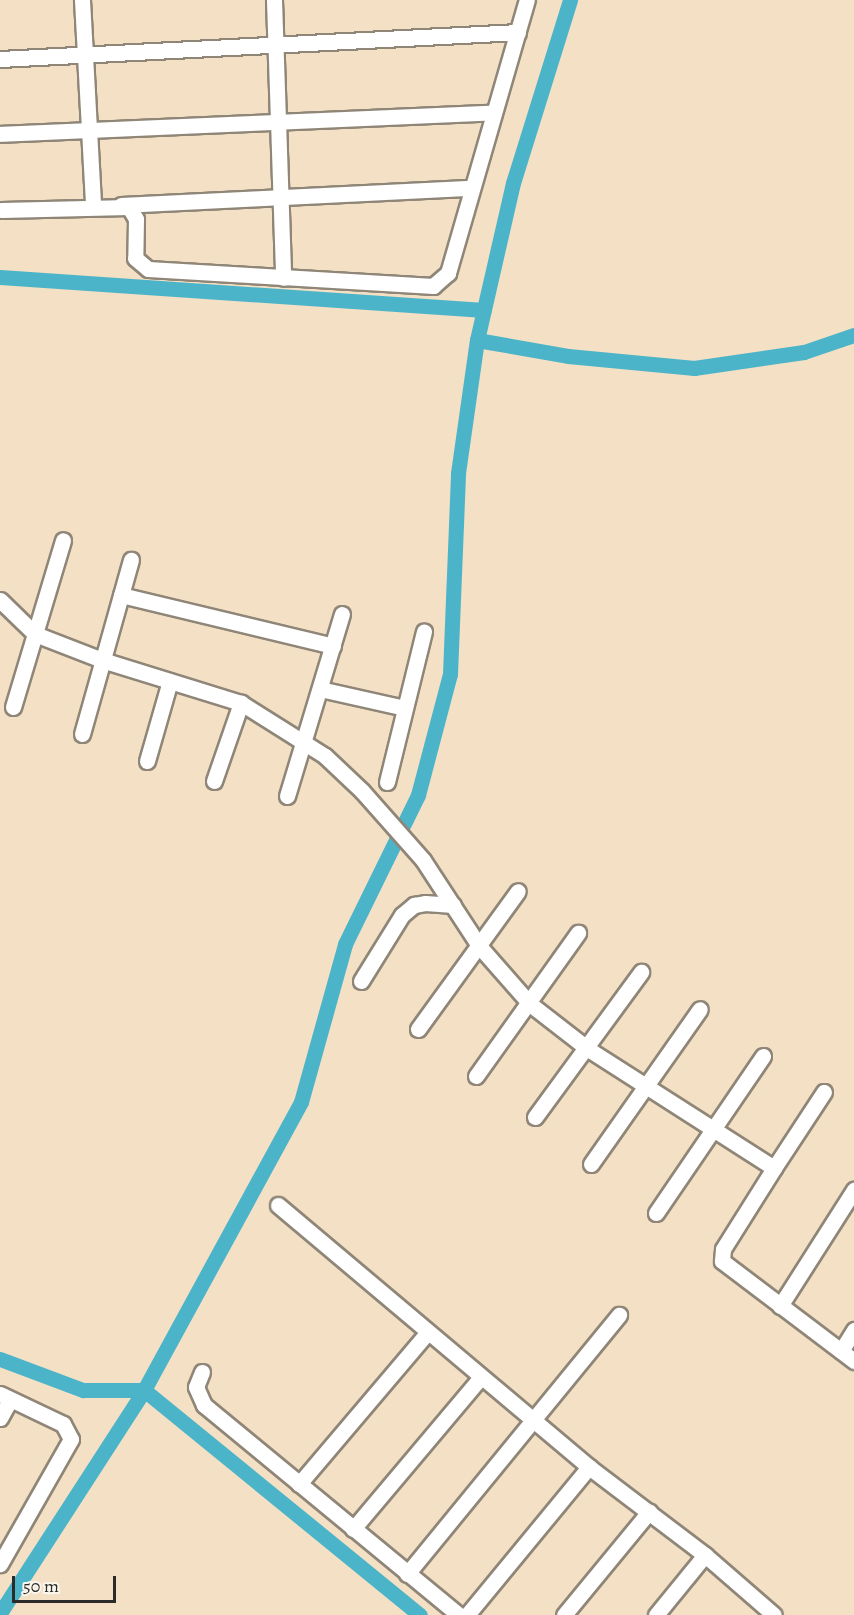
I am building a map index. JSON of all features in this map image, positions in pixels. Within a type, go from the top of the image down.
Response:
[{"type":"street","points":[[82,0],[93,206]]},
{"type":"street","points":[[274,0],[283,278]]},
{"type":"street","points":[[121,205],[135,212],[133,249],[138,264],[148,269],[433,286],[447,273],[527,0]]},
{"type":"street","points":[[0,59],[518,32]]},
{"type":"street","points":[[0,134],[89,132],[494,112]]},
{"type":"street","points":[[1,210],[472,188]]},
{"type":"street","points":[[14,707],[63,540]]},
{"type":"street","points":[[81,734],[131,560]]},
{"type":"street","points":[[121,595],[333,646]]},
{"type":"street","points":[[0,600],[35,634],[102,660],[241,703],[304,740],[362,791],[423,860],[480,947],[530,1004],[588,1049],[712,1131],[774,1168]]},
{"type":"street","points":[[288,796],[342,614]]},
{"type":"street","points":[[387,782],[424,631]]},
{"type":"street","points":[[147,761],[170,681]]},
{"type":"street","points":[[320,689],[405,708]]},
{"type":"street","points":[[214,781],[241,703]]},
{"type":"street","points":[[418,1029],[480,947],[518,891]]},
{"type":"street","points":[[361,981],[402,915],[414,905],[426,903],[453,905]]},
{"type":"street","points":[[476,1076],[530,1004],[578,933]]},
{"type":"street","points":[[535,1117],[588,1049],[641,972]]},
{"type":"street","points":[[591,1164],[647,1088],[700,1009]]},
{"type":"street","points":[[656,1213],[764,1056]]},
{"type":"street","points":[[824,1092],[720,1256],[727,1267],[854,1362]]},
{"type":"street","points":[[780,1306],[854,1190]]},
{"type":"street","points":[[278,1205],[589,1467],[705,1555],[755,1609],[774,1615]]},
{"type":"street","points":[[407,1574],[619,1315]]},
{"type":"street","points":[[840,1351],[854,1330]]},
{"type":"street","points":[[299,1484],[428,1332]]},
{"type":"street","points":[[202,1372],[196,1387],[204,1405],[459,1615]]},
{"type":"street","points":[[353,1529],[481,1377]]},
{"type":"street","points":[[0,1418],[5,1397],[63,1424],[71,1439],[0,1564]]},
{"type":"street","points":[[467,1615],[589,1467]]},
{"type":"street","points":[[564,1615],[649,1512]]},
{"type":"street","points":[[657,1615],[705,1555]]},
{"type":"waterway","points":[[0,1613],[144,1390],[301,1102],[345,944],[418,795],[450,674],[458,473],[477,340],[513,183],[570,0]]},
{"type":"waterway","points":[[0,277],[484,310]]},
{"type":"waterway","points":[[477,340],[568,356],[694,368],[804,352],[854,335]]},
{"type":"waterway","points":[[0,1359],[83,1390],[144,1390],[420,1615]]}]
